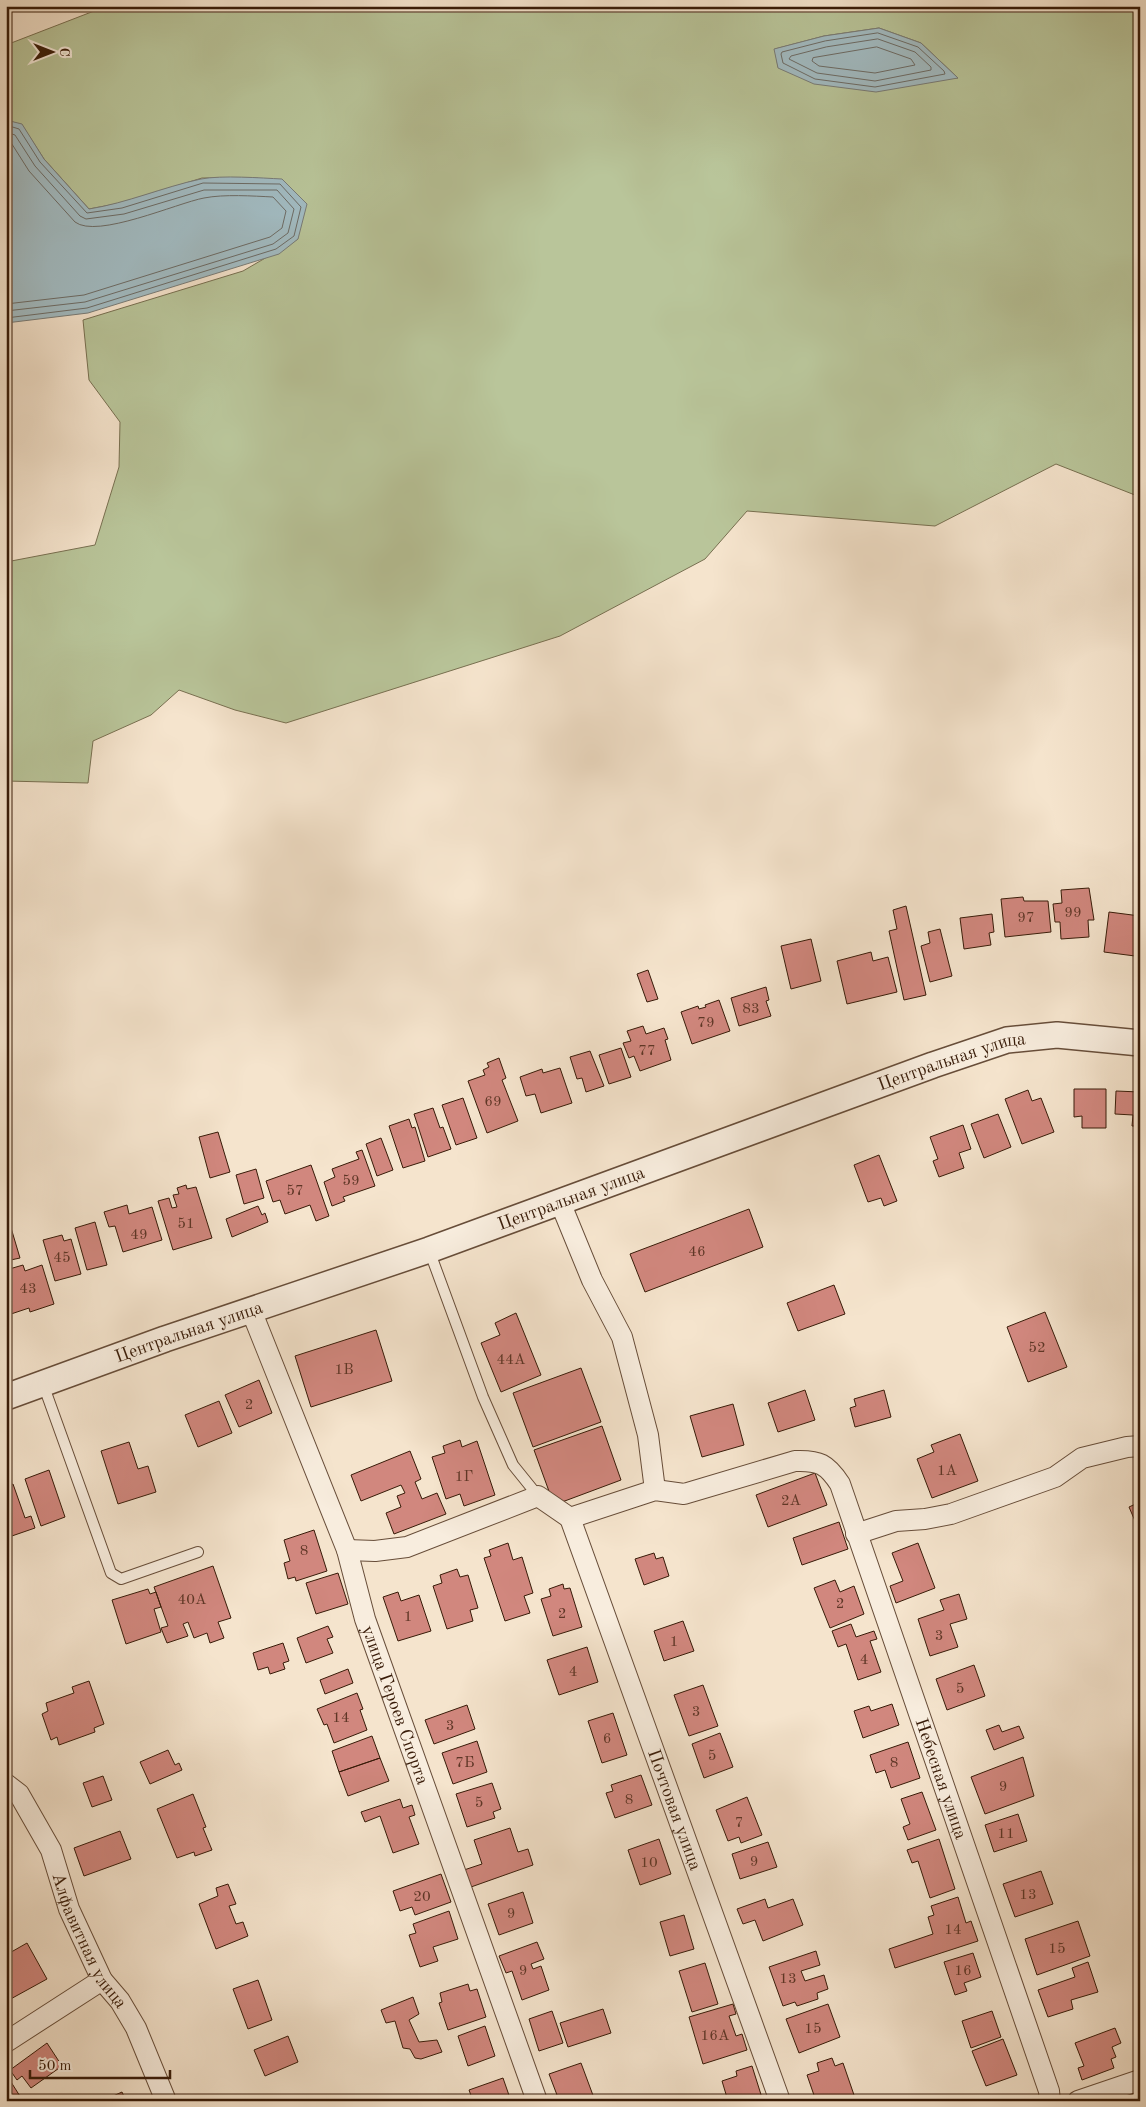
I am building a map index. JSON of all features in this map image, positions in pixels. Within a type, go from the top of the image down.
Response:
[{"type":"street","name":"Центральная улица","points":[[6,1397],[251,1310],[429,1250],[933,1065],[1007,1040],[1057,1035],[1140,1044]]},
{"type":"street","points":[[347,1550],[375,1551],[407,1547],[538,1496],[570,1518],[655,1490],[648,1435],[622,1337],[592,1280],[560,1202]]},
{"type":"street","name":"улица Героев Спорта","points":[[251,1310],[347,1550],[365,1619],[537,2101]]},
{"type":"street","points":[[856,1534],[896,1520],[925,1519],[951,1514],[1054,1477],[1082,1458],[1126,1447],[1140,1446]]},
{"type":"street","name":"Небесная улица","points":[[655,1490],[684,1494],[795,1461],[809,1460],[821,1463],[832,1471],[840,1484],[1049,2091],[1050,2101]]},
{"type":"street","name":"Почтовая улица","points":[[570,1518],[780,2101]]},
{"type":"street","name":"Алфавитная улица","points":[[6,1784],[19,1794],[51,1850],[69,1909],[102,1980],[120,2001],[136,2028],[166,2101]]},
{"type":"street","points":[[6,2042],[102,1980]]},
{"type":"street","points":[[1078,2101],[1140,2080]]},
{"type":"lane","points":[[429,1250],[494,1422],[513,1465],[538,1496]]},
{"type":"lane","points":[[43,1383],[111,1573],[121,1579],[198,1552]]},
{"type":"green space","points":[[107,6],[1140,6],[1140,497],[1056,464],[935,526],[747,511],[705,559],[560,636],[286,723],[235,710],[179,690],[151,715],[93,741],[88,783],[6,781],[6,562],[95,545],[119,467],[120,422],[89,380],[83,320],[243,271],[298,239],[258,178],[202,178],[121,203],[89,209],[44,159],[22,125],[6,120],[6,45]],"holes":[[[879,28],[921,43],[958,78],[778,67],[775,49],[824,36]]]},
{"type":"water","points":[[879,28],[921,43],[958,78],[876,92],[814,84],[778,68],[774,49],[824,36]]},
{"type":"water","points":[[6,120],[22,124],[44,159],[89,209],[201,179],[230,177],[282,179],[307,204],[298,239],[279,254],[88,313],[6,323]]},
{"type":"building","points":[[1089,888],[1094,920],[1088,920],[1089,937],[1061,939],[1060,922],[1055,922],[1053,904],[1062,903],[1061,890]]},
{"type":"building","points":[[1023,897],[1024,901],[1048,901],[1051,932],[1005,937],[1001,899]]},
{"type":"building","points":[[906,906],[926,995],[904,1000],[889,931],[897,929],[893,910]]},
{"type":"building","points":[[1109,912],[1140,916],[1140,934],[1138,934],[1135,956],[1104,952]]},
{"type":"building","points":[[992,914],[994,932],[989,933],[991,945],[964,949],[960,918]]},
{"type":"building","points":[[940,929],[952,976],[930,982],[921,946],[930,943],[928,932]]},
{"type":"building","points":[[811,939],[821,981],[791,989],[781,946]]},
{"type":"building","points":[[871,952],[873,961],[888,957],[897,992],[847,1004],[837,961]]},
{"type":"building","points":[[648,970],[658,999],[647,1002],[637,974]]},
{"type":"building","points":[[766,987],[769,1000],[766,1001],[771,1016],[739,1026],[731,998]]},
{"type":"building","points":[[719,1000],[730,1031],[692,1044],[681,1012],[698,1006],[699,1009],[706,1007],[705,1005]]},
{"type":"building","points":[[643,1026],[646,1034],[664,1028],[668,1039],[665,1040],[671,1060],[640,1071],[634,1056],[629,1058],[623,1043],[631,1041],[627,1031]]},
{"type":"building","points":[[621,1048],[631,1077],[609,1084],[599,1055]]},
{"type":"building","points":[[590,1051],[604,1086],[586,1092],[582,1078],[577,1079],[570,1057]]},
{"type":"building","points":[[499,1058],[506,1078],[502,1080],[518,1121],[487,1133],[468,1081],[485,1075],[483,1070],[489,1067],[487,1063]]},
{"type":"building","points":[[560,1068],[572,1103],[541,1113],[535,1094],[526,1096],[520,1077],[542,1069],[543,1073]]},
{"type":"building","points":[[1074,1089],[1106,1089],[1106,1128],[1082,1128],[1082,1116],[1074,1117]]},
{"type":"building","points":[[1028,1090],[1032,1101],[1041,1098],[1054,1132],[1022,1144],[1005,1099]]},
{"type":"building","points":[[1116,1091],[1140,1092],[1140,1126],[1132,1126],[1133,1115],[1115,1114]]},
{"type":"building","points":[[463,1098],[477,1138],[456,1145],[442,1105]]},
{"type":"building","points":[[433,1108],[440,1128],[443,1127],[451,1149],[428,1157],[414,1114]]},
{"type":"building","points":[[998,1114],[1011,1147],[984,1158],[971,1124]]},
{"type":"building","points":[[409,1119],[412,1128],[415,1127],[425,1161],[403,1168],[389,1126]]},
{"type":"building","points":[[963,1125],[971,1149],[959,1153],[964,1168],[939,1177],[933,1161],[938,1159],[930,1137]]},
{"type":"building","points":[[218,1132],[230,1172],[210,1178],[199,1137]]},
{"type":"building","points":[[381,1138],[393,1170],[377,1176],[366,1144]]},
{"type":"building","points":[[362,1150],[375,1186],[343,1197],[345,1201],[332,1206],[324,1182],[335,1177],[332,1169],[359,1159],[356,1152]]},
{"type":"building","points":[[879,1155],[897,1201],[884,1206],[881,1198],[868,1202],[854,1165]]},
{"type":"building","points":[[311,1165],[329,1216],[316,1221],[310,1205],[285,1214],[280,1200],[273,1202],[266,1181]]},
{"type":"building","points":[[256,1169],[264,1198],[244,1204],[236,1175]]},
{"type":"building","points":[[186,1185],[187,1189],[196,1187],[212,1238],[173,1250],[158,1201],[169,1198],[172,1208],[177,1207],[173,1195],[179,1194],[177,1188]]},
{"type":"building","points":[[127,1205],[129,1214],[152,1207],[162,1240],[123,1252],[115,1226],[109,1227],[104,1212]]},
{"type":"building","points":[[258,1206],[262,1215],[265,1213],[268,1222],[232,1237],[226,1219]]},
{"type":"building","points":[[749,1209],[763,1247],[645,1292],[630,1254]]},
{"type":"building","points":[[6,1211],[20,1258],[6,1261]]},
{"type":"building","points":[[95,1222],[107,1265],[87,1270],[75,1228]]},
{"type":"building","points":[[62,1235],[64,1241],[71,1239],[81,1274],[55,1281],[43,1240]]},
{"type":"building","points":[[23,1265],[25,1271],[42,1265],[54,1304],[30,1312],[29,1308],[8,1315],[6,1270]]},
{"type":"building","points":[[834,1285],[845,1314],[798,1331],[787,1303]]},
{"type":"building","points":[[1045,1312],[1067,1367],[1028,1382],[1007,1327]]},
{"type":"building","points":[[516,1313],[541,1375],[501,1392],[481,1343],[500,1335],[495,1323]]},
{"type":"building","points":[[376,1330],[392,1381],[311,1407],[295,1356]]},
{"type":"building","points":[[581,1368],[601,1422],[533,1447],[513,1393]]},
{"type":"building","points":[[259,1380],[272,1413],[239,1427],[225,1395]]},
{"type":"building","points":[[805,1390],[815,1420],[778,1432],[768,1403]]},
{"type":"building","points":[[884,1390],[891,1417],[855,1427],[850,1408],[856,1406],[854,1399]]},
{"type":"building","points":[[219,1401],[232,1433],[198,1447],[185,1415]]},
{"type":"building","points":[[733,1404],[744,1445],[702,1457],[690,1416]]},
{"type":"building","points":[[602,1426],[621,1480],[554,1505],[534,1450]]},
{"type":"building","points":[[960,1434],[978,1481],[932,1498],[917,1459],[934,1452],[931,1445]]},
{"type":"building","points":[[460,1440],[462,1447],[477,1441],[495,1495],[464,1506],[460,1494],[446,1499],[432,1457],[445,1453],[443,1446]]},
{"type":"building","points":[[129,1442],[138,1469],[148,1466],[156,1492],[118,1504],[101,1451]]},
{"type":"building","points":[[410,1451],[421,1479],[415,1482],[422,1499],[437,1493],[446,1514],[394,1534],[386,1513],[401,1507],[397,1496],[405,1493],[401,1485],[361,1501],[351,1475]]},
{"type":"building","points":[[49,1470],[65,1517],[41,1526],[25,1479]]},
{"type":"building","points":[[815,1473],[827,1505],[768,1527],[756,1495]]},
{"type":"building","points":[[13,1484],[25,1518],[31,1516],[35,1528],[6,1538],[6,1487]]},
{"type":"building","points":[[1140,1502],[1140,1518],[1135,1521],[1129,1507]]},
{"type":"building","points":[[839,1522],[848,1549],[802,1565],[793,1538]]},
{"type":"building","points":[[314,1530],[327,1571],[296,1581],[295,1577],[288,1579],[284,1563],[290,1561],[284,1540]]},
{"type":"building","points":[[508,1543],[513,1560],[522,1557],[533,1593],[524,1596],[530,1613],[505,1621],[484,1558],[491,1556],[489,1550]]},
{"type":"building","points":[[918,1543],[935,1588],[896,1603],[890,1586],[903,1581],[892,1553]]},
{"type":"building","points":[[654,1553],[656,1559],[663,1557],[669,1576],[644,1585],[635,1559]]},
{"type":"building","points":[[213,1566],[231,1618],[218,1622],[224,1638],[210,1643],[207,1633],[194,1638],[188,1622],[183,1624],[188,1636],[167,1643],[161,1628],[168,1626],[154,1587]]},
{"type":"building","points":[[457,1569],[460,1577],[468,1575],[478,1608],[470,1610],[473,1621],[447,1629],[433,1586],[442,1583],[440,1575]]},
{"type":"building","points":[[338,1573],[348,1604],[316,1614],[306,1583]]},
{"type":"building","points":[[835,1580],[840,1592],[854,1586],[864,1614],[830,1628],[814,1588]]},
{"type":"building","points":[[563,1584],[564,1589],[570,1588],[582,1627],[553,1636],[541,1599],[551,1596],[549,1589]]},
{"type":"building","points":[[148,1589],[150,1594],[156,1592],[161,1607],[154,1609],[161,1632],[126,1644],[112,1600]]},
{"type":"building","points":[[398,1592],[401,1601],[419,1595],[431,1631],[398,1641],[383,1597]]},
{"type":"building","points":[[959,1594],[967,1619],[950,1624],[958,1647],[930,1656],[918,1619],[944,1610],[940,1600]]},
{"type":"building","points":[[683,1621],[694,1651],[664,1661],[654,1631]]},
{"type":"building","points":[[851,1624],[856,1637],[874,1631],[877,1639],[870,1641],[881,1672],[858,1680],[846,1644],[838,1647],[832,1631]]},
{"type":"building","points":[[328,1626],[333,1637],[327,1639],[333,1653],[306,1663],[297,1638]]},
{"type":"building","points":[[283,1643],[289,1661],[283,1663],[285,1669],[270,1674],[268,1667],[258,1670],[253,1653]]},
{"type":"building","points":[[587,1647],[598,1682],[559,1695],[547,1660]]},
{"type":"building","points":[[974,1665],[985,1696],[947,1710],[936,1679]]},
{"type":"building","points":[[348,1669],[353,1683],[325,1694],[320,1680]]},
{"type":"building","points":[[89,1681],[104,1724],[94,1728],[95,1732],[59,1745],[57,1737],[51,1740],[42,1714],[48,1711],[46,1703],[74,1693],[72,1687]]},
{"type":"building","points":[[703,1685],[718,1726],[689,1736],[674,1695]]},
{"type":"building","points":[[357,1693],[363,1709],[360,1710],[367,1730],[334,1743],[327,1724],[324,1725],[317,1709]]},
{"type":"building","points":[[892,1704],[899,1725],[863,1738],[854,1711],[869,1706],[871,1711]]},
{"type":"building","points":[[467,1705],[475,1729],[434,1744],[425,1720]]},
{"type":"building","points":[[613,1713],[627,1755],[602,1763],[588,1721]]},
{"type":"building","points":[[999,1725],[1002,1732],[1019,1726],[1024,1738],[994,1750],[986,1730]]},
{"type":"building","points":[[720,1733],[733,1767],[704,1778],[692,1744]]},
{"type":"building","points":[[372,1736],[380,1758],[339,1772],[332,1751]]},
{"type":"building","points":[[477,1741],[487,1772],[453,1784],[442,1753]]},
{"type":"building","points":[[908,1742],[920,1778],[891,1788],[885,1770],[876,1773],[870,1755]]},
{"type":"building","points":[[168,1750],[175,1765],[179,1763],[182,1770],[150,1784],[140,1762]]},
{"type":"building","points":[[1023,1757],[1034,1796],[985,1814],[971,1777]]},
{"type":"building","points":[[380,1758],[389,1781],[348,1796],[339,1772]]},
{"type":"building","points":[[641,1775],[652,1805],[615,1818],[606,1793],[613,1791],[611,1785]]},
{"type":"building","points":[[103,1776],[112,1800],[92,1807],[83,1783]]},
{"type":"building","points":[[492,1783],[501,1809],[493,1812],[495,1818],[467,1827],[456,1794]]},
{"type":"building","points":[[922,1792],[936,1830],[908,1840],[903,1827],[910,1824],[901,1799]]},
{"type":"building","points":[[193,1794],[206,1827],[203,1828],[212,1850],[195,1856],[194,1852],[177,1858],[157,1809]]},
{"type":"building","points":[[747,1797],[762,1835],[741,1843],[739,1837],[728,1841],[716,1810]]},
{"type":"building","points":[[400,1799],[403,1808],[412,1805],[415,1815],[409,1817],[419,1844],[393,1853],[380,1816],[365,1822],[361,1812]]},
{"type":"building","points":[[1018,1814],[1027,1841],[994,1852],[985,1825]]},
{"type":"building","points":[[510,1828],[518,1852],[528,1849],[533,1865],[471,1887],[464,1870],[482,1864],[474,1840]]},
{"type":"building","points":[[120,1831],[131,1859],[84,1876],[74,1848]]},
{"type":"building","points":[[659,1839],[671,1874],[640,1885],[628,1850]]},
{"type":"building","points":[[939,1839],[955,1889],[930,1898],[918,1861],[912,1863],[907,1850]]},
{"type":"building","points":[[768,1842],[777,1867],[740,1879],[732,1854]]},
{"type":"building","points":[[1041,1871],[1053,1904],[1015,1917],[1003,1884]]},
{"type":"building","points":[[441,1874],[451,1902],[415,1915],[412,1907],[400,1911],[393,1891]]},
{"type":"building","points":[[228,1884],[236,1904],[229,1906],[236,1924],[243,1922],[248,1936],[216,1949],[199,1904],[218,1896],[216,1888]]},
{"type":"building","points":[[523,1892],[533,1923],[499,1935],[488,1904]]},
{"type":"building","points":[[958,1897],[966,1923],[971,1921],[978,1941],[895,1968],[889,1949],[933,1934],[928,1917],[934,1915],[931,1906]]},
{"type":"building","points":[[765,1899],[768,1908],[793,1899],[803,1925],[763,1941],[755,1920],[743,1924],[737,1909]]},
{"type":"building","points":[[449,1911],[458,1939],[433,1947],[438,1961],[420,1967],[409,1935],[416,1933],[413,1924]]},
{"type":"building","points":[[684,1915],[694,1949],[670,1956],[660,1922]]},
{"type":"building","points":[[1078,1921],[1090,1956],[1037,1975],[1025,1939]]},
{"type":"building","points":[[537,1942],[544,1959],[531,1964],[533,1969],[541,1966],[549,1990],[522,2000],[512,1971],[506,1973],[499,1956]]},
{"type":"building","points":[[27,1943],[47,1979],[7,2001],[6,1955]]},
{"type":"building","points":[[816,1951],[820,1965],[801,1971],[805,1981],[824,1975],[828,1989],[817,1993],[818,1999],[797,2006],[795,2002],[783,2006],[769,1967]]},
{"type":"building","points":[[973,1953],[981,1977],[964,1983],[967,1991],[955,1995],[944,1962]]},
{"type":"building","points":[[1088,1962],[1098,1992],[1071,2000],[1073,2009],[1048,2017],[1038,1990],[1075,1977],[1072,1968]]},
{"type":"building","points":[[705,1963],[718,2004],[692,2012],[679,1971]]},
{"type":"building","points":[[258,1980],[272,2020],[248,2029],[233,1989]]},
{"type":"building","points":[[468,1984],[470,1991],[477,1989],[486,2017],[448,2030],[439,2003],[442,2002],[440,1993]]},
{"type":"building","points":[[413,1997],[419,2014],[409,2020],[419,2042],[437,2040],[442,2052],[421,2059],[415,2058],[410,2049],[403,2048],[395,2021],[386,2023],[381,2010]]},
{"type":"building","points":[[733,2004],[736,2014],[729,2016],[736,2036],[742,2034],[747,2050],[703,2064],[689,2017]]},
{"type":"building","points":[[828,2004],[840,2037],[799,2053],[786,2019]]},
{"type":"building","points":[[603,2009],[611,2033],[568,2047],[560,2023]]},
{"type":"building","points":[[552,2011],[563,2043],[539,2051],[529,2019]]},
{"type":"building","points":[[992,2011],[1001,2037],[971,2048],[962,2021]]},
{"type":"building","points":[[485,2026],[495,2056],[468,2066],[458,2036]]},
{"type":"building","points":[[1115,2028],[1121,2043],[1112,2047],[1116,2057],[1111,2059],[1114,2068],[1082,2080],[1078,2068],[1084,2066],[1075,2043]]},
{"type":"building","points":[[288,2036],[298,2062],[265,2076],[254,2050]]},
{"type":"building","points":[[1003,2039],[1017,2075],[986,2086],[972,2051]]},
{"type":"building","points":[[47,2043],[62,2066],[31,2088],[22,2076],[17,2080],[10,2070]]},
{"type":"building","points":[[832,2058],[835,2066],[843,2063],[854,2095],[838,2101],[816,2101],[807,2075],[819,2071],[817,2063]]},
{"type":"building","points":[[581,2063],[594,2098],[588,2101],[552,2101],[551,2097],[557,2095],[549,2074]]},
{"type":"building","points":[[752,2066],[763,2101],[728,2101],[722,2081],[737,2076],[736,2071]]},
{"type":"building","points":[[6,2074],[23,2101],[6,2101]]},
{"type":"building","points":[[503,2078],[511,2101],[473,2101],[469,2090]]},
{"type":"building","points":[[122,2092],[126,2101],[102,2101]]}]
